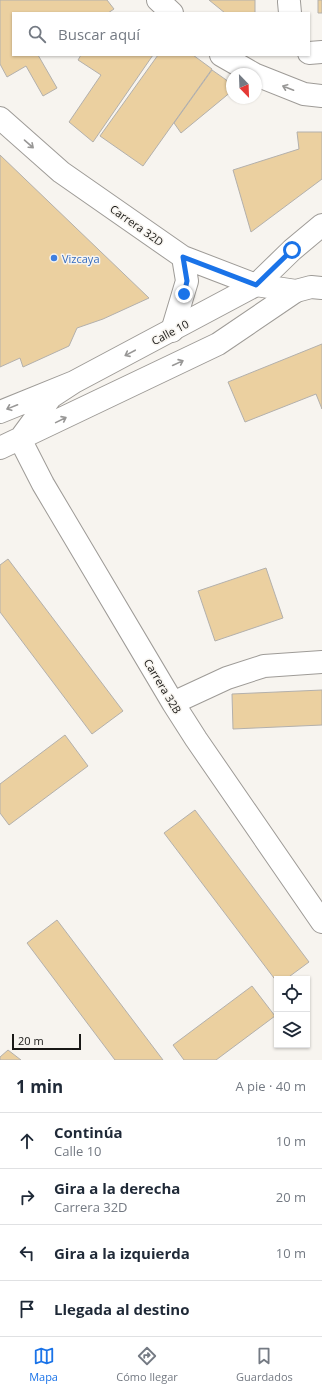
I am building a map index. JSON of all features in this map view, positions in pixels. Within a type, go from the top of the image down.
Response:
[{"type":"street","points":[[158,0],[171,12]]},
{"type":"street","points":[[310,53],[322,52]]},
{"type":"street","points":[[223,56],[244,68]]},
{"type":"street","points":[[262,77],[304,94],[322,96]]},
{"type":"street","name":"Carrera 32D","points":[[0,118],[61,172],[183,257],[256,285],[296,292]]},
{"type":"street","name":"Calle 10","points":[[0,412],[74,382],[256,285],[292,250],[322,225]]},
{"type":"street","points":[[172,331],[187,281],[183,257]]},
{"type":"street","points":[[0,448],[218,344],[296,292],[311,287],[322,288]]},
{"type":"street","points":[[20,439],[51,397],[74,382]]},
{"type":"street","name":"Carrera 32B","points":[[20,439],[43,484],[173,703],[196,739],[322,922]]},
{"type":"street","points":[[173,703],[227,678],[264,666],[322,662]]},
{"type":"building","points":[[0,0],[107,0],[114,9],[110,12],[12,12],[12,56],[39,56],[57,88],[43,96],[26,66],[7,77],[0,64]]},
{"type":"building","points":[[209,0],[255,0],[255,12],[224,12]]},
{"type":"building","points":[[318,0],[322,0],[322,13],[318,13]]},
{"type":"building","points":[[80,56],[152,56],[93,142],[69,122],[101,75],[78,60]]},
{"type":"building","points":[[157,56],[194,56],[212,69],[143,166],[100,136]]},
{"type":"building","points":[[212,70],[226,80],[226,96],[181,133],[174,123]]},
{"type":"building","points":[[297,132],[322,132],[322,179],[251,232],[233,170],[299,149]]},
{"type":"building","name":"Vizcaya","points":[[0,155],[149,298],[103,319],[77,328],[69,346],[23,367],[20,358],[0,367]]},
{"type":"building","points":[[322,344],[322,409],[316,394],[245,422],[228,382]]},
{"type":"building","points":[[8,559],[123,711],[92,734],[0,612],[0,565]]},
{"type":"building","points":[[266,568],[283,618],[215,641],[198,591]]},
{"type":"building","points":[[322,690],[322,725],[233,729],[232,694]]},
{"type":"building","points":[[65,735],[88,766],[9,825],[0,813],[0,784]]},
{"type":"building","points":[[195,810],[309,962],[290,976],[274,976],[274,978],[164,833]]},
{"type":"building","points":[[57,920],[163,1060],[115,1060],[27,943]]},
{"type":"building","points":[[252,986],[274,1015],[274,1017],[216,1060],[184,1060],[173,1045]]},
{"type":"building","points":[[8,1050],[21,1060],[0,1060],[0,1057]]},
{"type":"place","name":"Vizcaya","points":[[54,258]]},
{"type":"route","points":[[184,294],[187,281],[183,257],[256,285],[292,250]]}]
